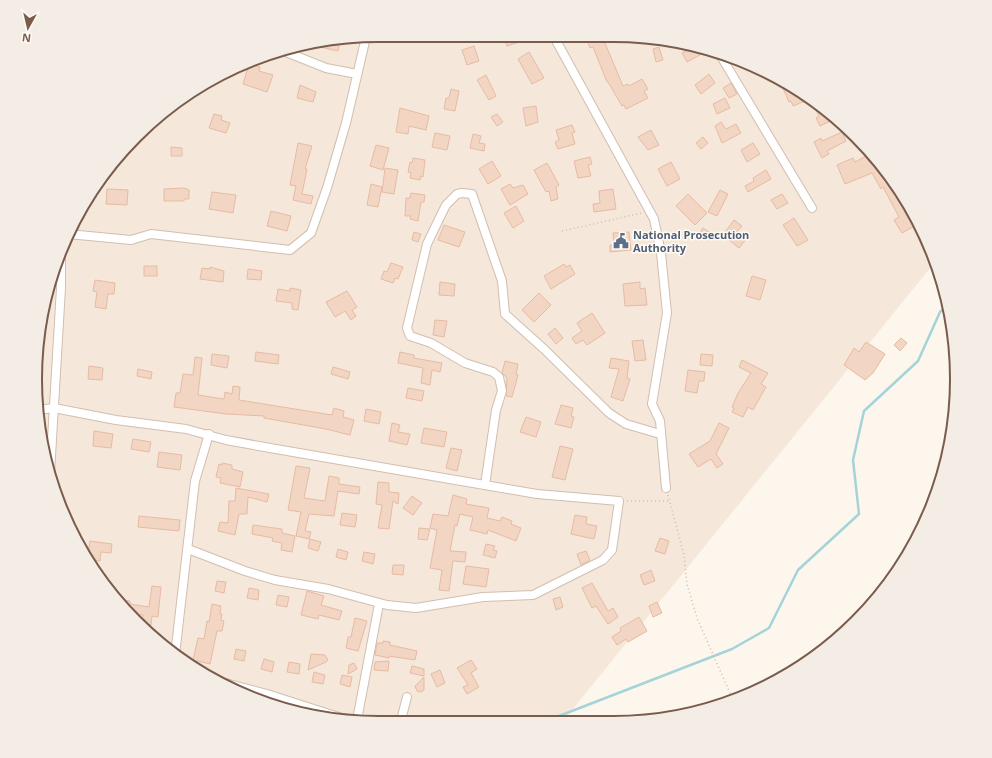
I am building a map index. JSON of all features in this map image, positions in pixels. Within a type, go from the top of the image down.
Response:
[{"type":"street","points":[[556,42],[654,219],[661,253],[667,313],[652,404],[660,421],[666,488]]},
{"type":"street","points":[[75,235],[131,240],[151,234],[290,250],[311,233],[328,188],[346,123],[365,43]]},
{"type":"street","points":[[290,54],[326,68],[357,74]]},
{"type":"street","points":[[724,61],[812,208]]},
{"type":"street","points":[[485,485],[496,410],[502,391],[499,377],[493,372],[465,363],[431,343],[410,336],[407,328],[427,244],[446,204],[452,198],[462,193],[472,194],[490,244],[502,281],[505,314],[544,349],[609,413],[626,424],[660,434]]},
{"type":"street","points":[[51,457],[61,268]]},
{"type":"street","points":[[44,409],[54,408],[116,420],[186,429],[209,434],[226,440],[537,494],[619,501],[612,550],[610,554],[541,592],[516,596],[483,597],[416,608],[404,608],[379,604],[328,589],[275,580],[245,571],[188,549]]},
{"type":"street","points":[[176,647],[195,481],[209,434]]},
{"type":"street","points":[[358,715],[379,604]]},
{"type":"street","points":[[247,689],[320,711]]},
{"type":"street","points":[[402,716],[407,697]]},
{"type":"path","points":[[562,231],[650,211]]},
{"type":"path","points":[[666,488],[684,555],[687,584],[698,618],[731,694]]},
{"type":"path","points":[[619,501],[670,501]]},
{"type":"shaded area","points":[[379,42],[613,42],[679,48],[721,60],[782,87],[818,112],[851,141],[880,174],[905,211],[915,230],[931,267],[567,716],[379,716],[335,713],[313,710],[271,698],[210,671],[174,646],[141,617],[112,584],[99,566],[87,548],[68,508],[53,466],[48,445],[42,379],[48,313],[53,292],[68,250],[87,210],[99,192],[126,157],[141,141],[174,112],[192,99],[210,87],[250,68],[292,53],[313,48]]},
{"type":"building","points":[[506,42],[519,42],[507,46]]},
{"type":"building","points":[[588,42],[605,42],[623,86],[628,84],[629,86],[642,79],[648,89],[644,91],[648,98],[626,109],[624,105],[622,106],[607,82],[593,47],[590,48]]},
{"type":"building","points":[[339,45],[338,51],[320,47]]},
{"type":"building","points":[[474,46],[479,61],[467,65],[462,50]]},
{"type":"building","points":[[659,47],[663,60],[656,62],[653,49]]},
{"type":"building","points":[[688,50],[699,53],[700,55],[687,62],[682,53]]},
{"type":"building","points":[[529,52],[544,78],[532,84],[518,59]]},
{"type":"building","points":[[256,66],[260,67],[259,71],[273,75],[267,92],[243,84],[247,69]]},
{"type":"building","points":[[709,74],[715,83],[701,94],[695,85]]},
{"type":"building","points":[[486,75],[496,96],[489,100],[477,80]]},
{"type":"building","points":[[731,83],[737,94],[729,98],[723,88]]},
{"type":"building","points":[[300,85],[316,92],[313,102],[297,98]]},
{"type":"building","points":[[783,87],[804,102],[793,106],[791,101],[789,102]]},
{"type":"building","points":[[451,89],[459,91],[455,111],[444,109],[446,98],[449,98]]},
{"type":"building","points":[[725,98],[730,108],[717,114],[713,104]]},
{"type":"building","points":[[536,106],[538,122],[526,126],[523,108]]},
{"type":"building","points":[[400,108],[429,116],[426,130],[409,126],[408,134],[396,132]]},
{"type":"building","points":[[816,111],[830,122],[820,126],[816,118],[819,116]]},
{"type":"building","points":[[214,114],[222,116],[221,120],[230,123],[226,133],[209,128]]},
{"type":"building","points":[[497,114],[503,122],[497,126],[491,117]]},
{"type":"building","points":[[721,122],[726,129],[736,124],[741,133],[722,143],[715,126]]},
{"type":"building","points":[[572,125],[575,132],[572,133],[575,144],[558,149],[555,142],[559,140],[556,130]]},
{"type":"building","points":[[651,130],[659,145],[648,150],[638,137]]},
{"type":"building","points":[[842,132],[846,141],[827,151],[829,154],[822,158],[814,142],[821,138],[822,141]]},
{"type":"building","points":[[435,133],[450,136],[447,150],[432,147]]},
{"type":"building","points":[[473,134],[481,136],[479,143],[485,144],[484,151],[470,148]]},
{"type":"building","points":[[703,137],[708,143],[701,149],[696,143]]},
{"type":"building","points":[[298,143],[312,146],[305,169],[307,169],[302,194],[313,196],[311,204],[293,200],[296,186],[290,185]]},
{"type":"building","points":[[753,143],[760,154],[747,162],[741,150]]},
{"type":"building","points":[[376,145],[389,148],[383,170],[370,166]]},
{"type":"building","points":[[171,147],[182,148],[182,156],[171,156]]},
{"type":"building","points":[[590,157],[592,164],[588,165],[591,176],[578,178],[574,161]]},
{"type":"building","points":[[866,157],[893,192],[913,227],[902,233],[894,220],[899,217],[883,187],[881,189],[872,173],[845,184],[837,165],[853,158],[855,162]]},
{"type":"building","points":[[413,158],[425,160],[423,177],[421,176],[420,180],[410,178],[411,173],[408,172],[410,162],[412,163]]},
{"type":"building","points":[[492,161],[501,176],[488,184],[479,169]]},
{"type":"building","points":[[671,162],[680,179],[667,186],[658,169]]},
{"type":"building","points":[[547,163],[559,185],[556,187],[558,199],[551,201],[549,191],[546,192],[534,170]]},
{"type":"building","points":[[385,168],[398,170],[394,194],[382,192]]},
{"type":"building","points":[[766,170],[771,179],[748,192],[745,186],[754,181],[753,178]]},
{"type":"building","points":[[371,184],[382,187],[378,207],[367,205]]},
{"type":"building","points":[[510,184],[513,188],[523,185],[528,194],[510,205],[501,189]]},
{"type":"building","points":[[184,188],[189,190],[189,199],[184,199],[184,201],[164,201],[164,189]]},
{"type":"building","points":[[107,189],[128,190],[127,205],[106,204]]},
{"type":"building","points":[[613,189],[616,209],[594,212],[593,204],[600,203],[599,191]]},
{"type":"building","points":[[720,190],[728,194],[717,216],[708,212]]},
{"type":"building","points":[[212,192],[236,195],[233,213],[209,209]]},
{"type":"building","points":[[411,193],[425,195],[424,202],[421,202],[418,221],[410,219],[411,216],[405,216],[406,198],[410,198]]},
{"type":"building","points":[[688,194],[707,213],[695,225],[676,206]]},
{"type":"building","points":[[782,194],[788,203],[777,209],[771,200]]},
{"type":"building","points":[[516,206],[524,221],[513,228],[504,213]]},
{"type":"building","points":[[271,211],[291,216],[287,231],[267,226]]},
{"type":"building","points":[[794,218],[808,240],[797,246],[783,225]]},
{"type":"building","points":[[734,220],[742,226],[737,232],[746,239],[739,248],[723,235]]},
{"type":"building","points":[[444,225],[465,232],[459,247],[438,240]]},
{"type":"building","points":[[703,228],[709,232],[706,238],[699,234]]},
{"type":"building","points":[[414,232],[421,234],[418,242],[412,240]]},
{"type":"building","points":[[629,232],[631,250],[610,252],[610,245],[614,245],[613,233]]},
{"type":"building","points":[[391,263],[403,267],[398,279],[395,278],[393,283],[381,279],[384,271],[387,272]]},
{"type":"building","points":[[564,264],[566,267],[570,265],[575,274],[551,289],[544,276]]},
{"type":"building","points":[[144,266],[157,266],[157,276],[144,276]]},
{"type":"building","points":[[210,267],[224,271],[223,282],[200,279],[202,268],[210,269]]},
{"type":"building","points":[[248,269],[262,271],[261,280],[247,279]]},
{"type":"building","points":[[752,276],[766,280],[760,300],[746,296]]},
{"type":"building","points":[[95,280],[115,283],[114,294],[108,294],[106,309],[95,307],[97,292],[93,291]]},
{"type":"building","points":[[440,282],[455,284],[454,296],[439,295]]},
{"type":"building","points":[[640,282],[640,289],[645,288],[647,305],[625,306],[623,284]]},
{"type":"building","points":[[290,288],[301,290],[298,310],[292,309],[292,303],[276,301],[278,289],[290,291]]},
{"type":"building","points":[[347,291],[357,307],[352,310],[356,316],[351,320],[345,311],[335,317],[326,302]]},
{"type":"building","points":[[539,293],[551,305],[534,322],[522,310]]},
{"type":"building","points":[[592,313],[605,333],[587,345],[583,340],[576,344],[572,338],[582,331],[577,323]]},
{"type":"building","points":[[435,320],[447,321],[444,337],[433,335]]},
{"type":"building","points":[[555,328],[563,338],[556,344],[548,334]]},
{"type":"building","points":[[901,338],[907,343],[900,351],[894,345]]},
{"type":"building","points":[[643,340],[646,360],[635,361],[632,341]]},
{"type":"building","points":[[866,342],[885,354],[873,373],[865,380],[844,365],[854,348],[859,352]]},
{"type":"building","points":[[256,352],[279,355],[278,364],[255,361]]},
{"type":"building","points":[[400,352],[414,355],[414,358],[442,363],[440,372],[432,370],[430,385],[421,383],[423,368],[398,363]]},
{"type":"building","points":[[212,354],[229,356],[227,368],[211,365]]},
{"type":"building","points":[[701,354],[713,355],[712,366],[700,365]]},
{"type":"building","points":[[195,357],[202,358],[198,395],[224,399],[225,392],[232,394],[233,386],[240,387],[239,400],[332,415],[334,408],[344,411],[343,417],[354,420],[350,435],[326,429],[264,418],[264,416],[226,414],[174,407],[176,393],[180,393],[183,374],[193,375]]},
{"type":"building","points":[[611,358],[629,361],[627,378],[630,379],[623,401],[611,397],[619,369],[609,368]]},
{"type":"building","points":[[742,360],[768,373],[761,384],[766,387],[753,410],[748,407],[743,417],[732,412],[734,408],[732,407],[738,393],[751,373],[739,367]]},
{"type":"building","points":[[505,361],[518,364],[516,374],[518,375],[512,397],[506,396],[507,378],[502,373]]},
{"type":"building","points":[[89,366],[103,368],[102,380],[88,379]]},
{"type":"building","points":[[333,367],[350,372],[348,379],[331,374]]},
{"type":"building","points":[[138,369],[152,372],[151,379],[137,376]]},
{"type":"building","points":[[688,370],[705,372],[704,381],[699,381],[697,393],[685,391]]},
{"type":"building","points":[[408,388],[424,391],[422,401],[406,398]]},
{"type":"building","points":[[561,405],[573,408],[571,416],[574,417],[571,428],[555,424]]},
{"type":"building","points":[[366,409],[381,412],[379,424],[364,421]]},
{"type":"building","points":[[526,417],[541,422],[536,437],[520,432]]},
{"type":"building","points":[[392,423],[400,425],[398,432],[410,434],[407,445],[389,441]]},
{"type":"building","points":[[719,423],[729,428],[716,454],[723,464],[717,468],[711,459],[698,467],[689,454],[710,441]]},
{"type":"building","points":[[424,428],[447,432],[444,447],[421,443]]},
{"type":"building","points":[[94,431],[113,434],[111,448],[93,446]]},
{"type":"building","points":[[133,439],[151,442],[149,452],[131,449]]},
{"type":"building","points":[[560,446],[573,449],[565,480],[552,477]]},
{"type":"building","points":[[451,448],[462,450],[457,471],[446,468]]},
{"type":"building","points":[[159,452],[182,455],[180,470],[157,467]]},
{"type":"building","points":[[222,463],[232,465],[232,469],[243,472],[240,487],[220,483],[221,478],[216,477],[219,464],[222,465]]},
{"type":"building","points":[[296,466],[310,468],[304,498],[325,501],[329,476],[339,478],[339,484],[360,487],[359,494],[338,491],[334,516],[309,514],[305,531],[311,532],[309,539],[296,536],[301,512],[288,510]]},
{"type":"building","points":[[378,482],[389,483],[389,492],[399,493],[398,504],[393,501],[389,529],[378,528],[382,505],[376,504]]},
{"type":"building","points":[[236,488],[269,494],[267,502],[248,497],[247,514],[239,514],[235,535],[218,531],[220,522],[228,523],[229,501],[235,501]]},
{"type":"building","points":[[453,495],[467,499],[466,504],[489,508],[487,518],[500,521],[502,517],[512,521],[511,524],[521,528],[516,541],[488,530],[487,534],[470,530],[473,517],[460,514],[457,526],[455,525],[450,551],[466,552],[465,562],[453,561],[449,591],[439,590],[442,570],[430,568],[437,530],[430,528],[433,514],[448,516]]},
{"type":"building","points":[[412,496],[422,503],[413,515],[403,508]]},
{"type":"building","points":[[342,513],[357,515],[355,527],[340,525]]},
{"type":"building","points":[[575,515],[587,517],[586,524],[597,526],[594,539],[571,534]]},
{"type":"building","points":[[139,516],[180,520],[179,531],[138,527]]},
{"type":"building","points":[[253,525],[282,529],[282,533],[295,536],[292,552],[281,550],[282,543],[272,541],[273,538],[252,534]]},
{"type":"building","points":[[419,528],[430,529],[427,540],[418,539]]},
{"type":"building","points":[[660,538],[669,541],[665,554],[655,551]]},
{"type":"building","points":[[310,539],[321,542],[318,551],[308,548]]},
{"type":"building","points":[[90,541],[112,544],[111,553],[101,552],[100,561],[95,560],[88,550]]},
{"type":"building","points":[[486,544],[495,546],[493,550],[497,551],[495,558],[483,555]]},
{"type":"building","points":[[338,549],[348,552],[346,560],[336,557]]},
{"type":"building","points":[[586,551],[590,560],[581,565],[577,554]]},
{"type":"building","points":[[364,552],[375,554],[373,564],[362,561]]},
{"type":"building","points":[[393,565],[404,565],[403,575],[392,574]]},
{"type":"building","points":[[466,566],[489,569],[486,587],[463,584]]},
{"type":"building","points":[[651,570],[655,581],[644,585],[640,575]]},
{"type":"building","points":[[217,581],[226,582],[224,593],[215,591]]},
{"type":"building","points":[[592,583],[608,611],[613,608],[618,617],[608,624],[596,606],[592,608],[582,588]]},
{"type":"building","points":[[152,586],[161,587],[158,617],[152,616],[151,625],[143,618],[143,615],[139,614],[125,600],[130,601],[130,604],[149,607]]},
{"type":"building","points":[[249,588],[259,590],[258,600],[247,598]]},
{"type":"building","points":[[307,591],[324,596],[321,605],[342,611],[339,620],[319,615],[318,619],[301,615]]},
{"type":"building","points":[[278,595],[289,597],[287,607],[276,605]]},
{"type":"building","points":[[560,597],[563,607],[556,610],[553,599]]},
{"type":"building","points":[[657,602],[662,613],[653,617],[649,606]]},
{"type":"building","points":[[212,604],[221,606],[221,620],[224,621],[222,631],[217,631],[210,664],[193,660],[198,638],[204,639],[207,621],[209,622]]},
{"type":"building","points":[[639,617],[647,631],[628,642],[626,639],[617,645],[612,637],[621,631],[620,628]]},
{"type":"building","points":[[355,618],[367,621],[358,651],[346,648],[348,637],[351,637]]},
{"type":"building","points":[[383,641],[390,642],[390,645],[417,651],[415,660],[389,656],[389,658],[375,655],[377,643],[383,643]]},
{"type":"building","points":[[236,649],[246,651],[244,661],[234,659]]},
{"type":"building","points":[[311,654],[325,655],[328,660],[308,670]]},
{"type":"building","points":[[264,659],[274,662],[272,672],[261,669]]},
{"type":"building","points":[[471,660],[477,669],[471,673],[479,687],[467,694],[463,687],[468,685],[457,668]]},
{"type":"building","points":[[389,661],[388,671],[374,670],[375,662]]},
{"type":"building","points":[[289,662],[300,664],[299,674],[287,672]]},
{"type":"building","points":[[354,663],[357,669],[348,674],[349,665]]},
{"type":"building","points":[[412,666],[424,669],[424,676],[410,673]]},
{"type":"building","points":[[440,670],[445,683],[437,687],[431,674]]},
{"type":"building","points":[[314,672],[325,675],[323,684],[312,682]]},
{"type":"building","points":[[342,675],[352,677],[350,687],[340,684]]},
{"type":"building","points":[[424,677],[424,690],[421,692],[417,691],[415,686]]},
{"type":"waterway","points":[[559,716],[732,649],[769,628],[798,570],[859,514],[853,460],[864,411],[918,361],[940,312],[943,309]]},
{"type":"place","name":"National Prosecution Authority","points":[[621,241]]}]
